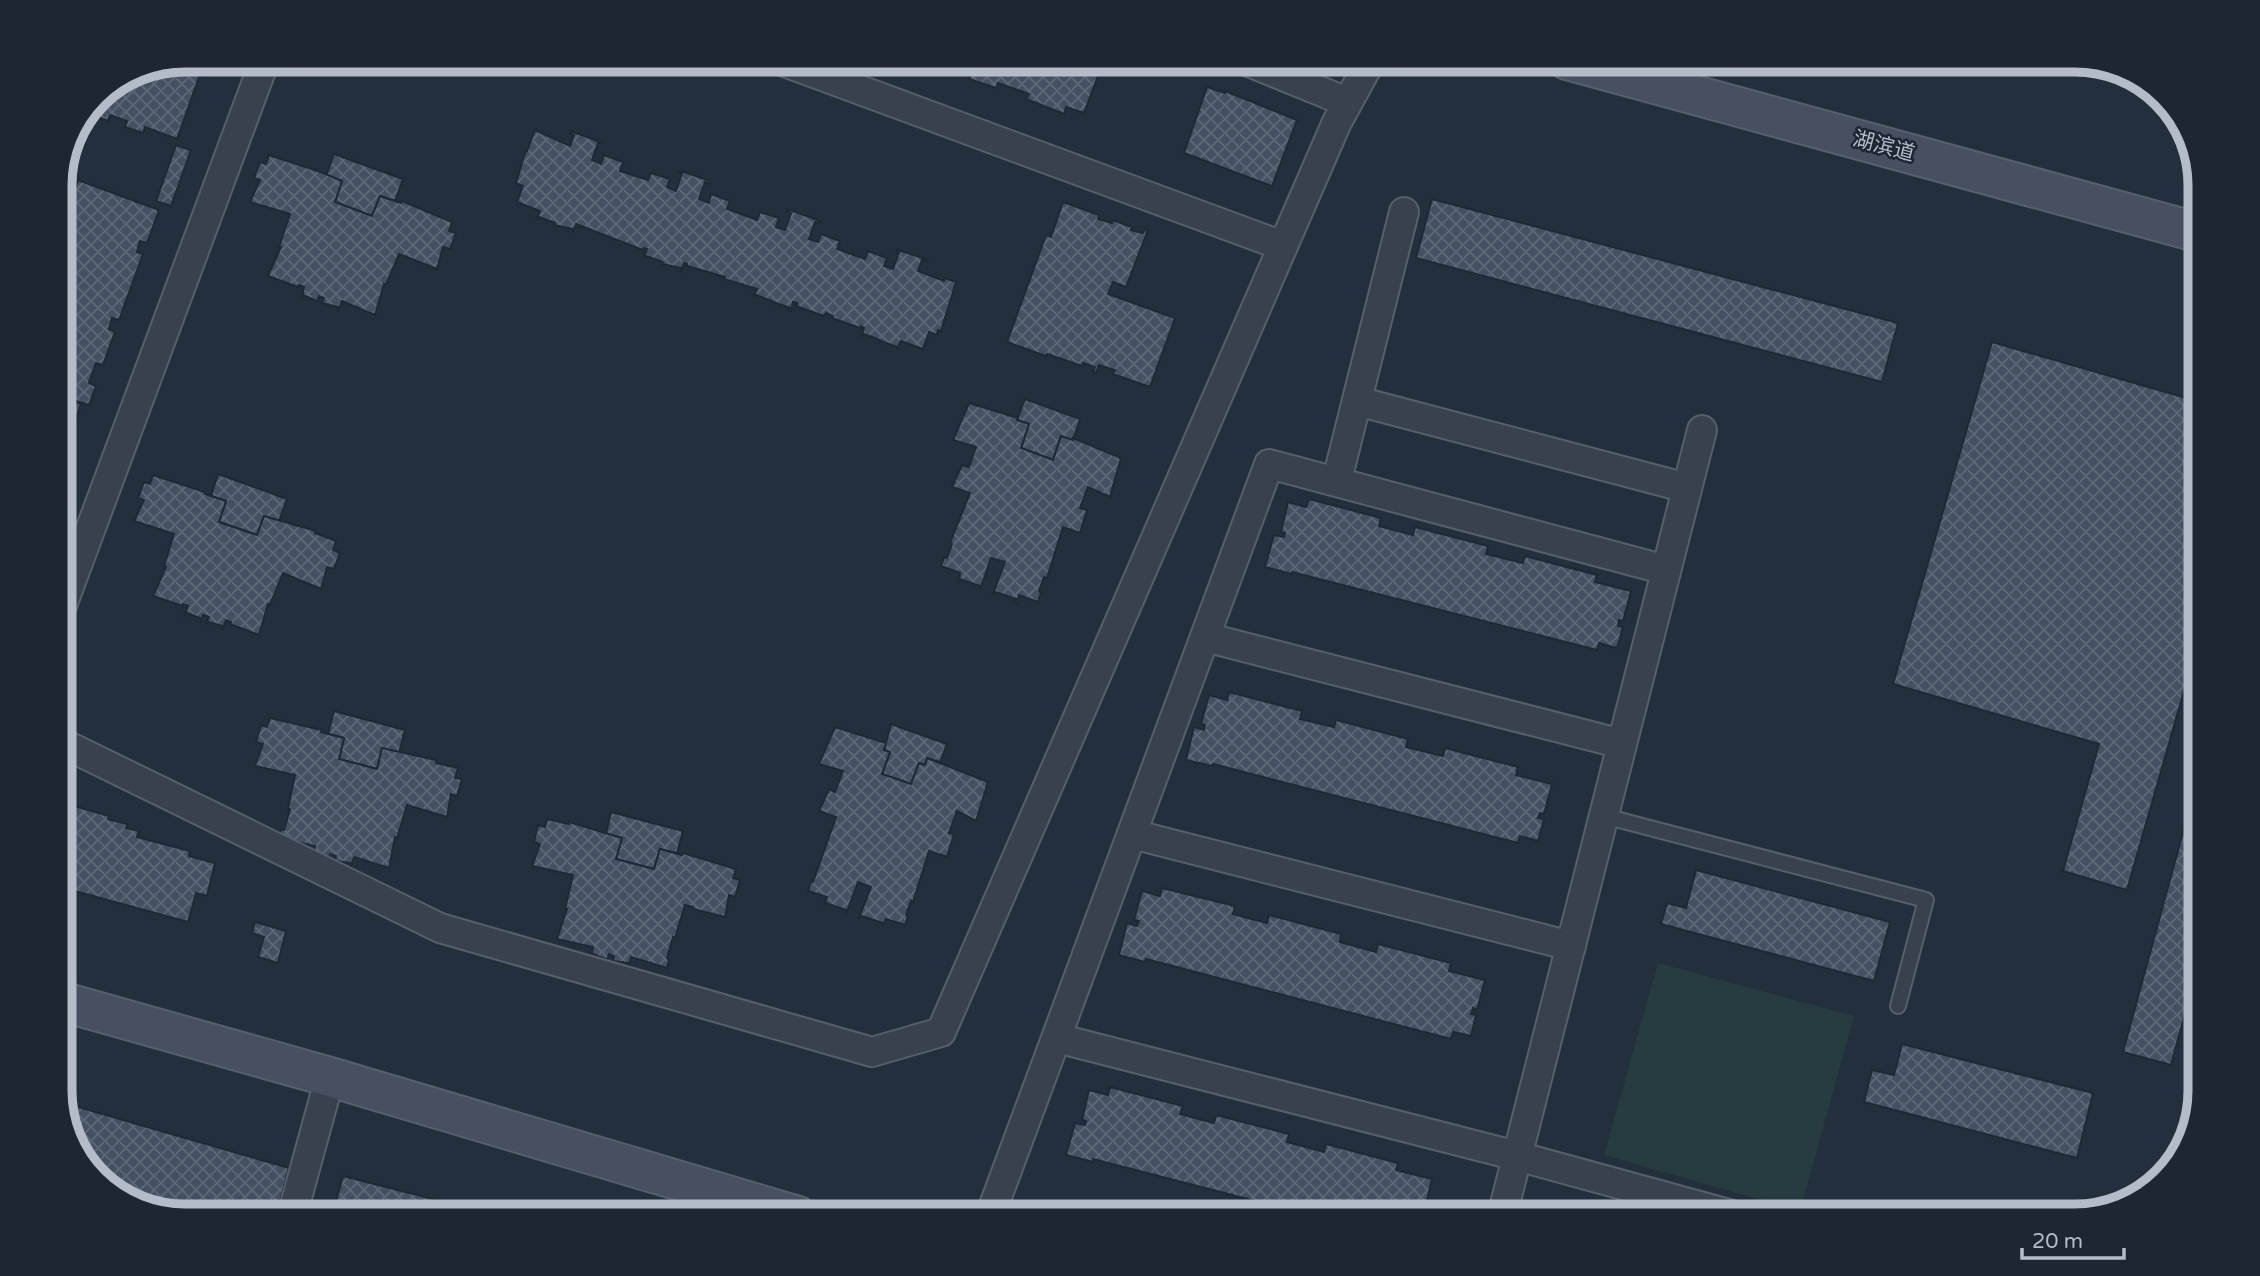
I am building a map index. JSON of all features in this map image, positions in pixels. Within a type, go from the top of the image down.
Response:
[{"type":"street","points":[[72,579],[261,72]]},
{"type":"street","points":[[811,72],[1283,247]]},
{"type":"street","points":[[1274,72],[1348,102]]},
{"type":"street","points":[[72,748],[440,928],[872,1052],[941,1032],[1337,122],[1364,72]]},
{"type":"street","name":"湖滨道","points":[[1611,72],[2188,230]]},
{"type":"street","points":[[1337,480],[1404,212]]},
{"type":"street","points":[[1357,401],[1687,488]]},
{"type":"street","points":[[1505,1204],[1702,430]]},
{"type":"street","points":[[995,1204],[1269,464],[1666,570]]},
{"type":"street","points":[[1205,637],[1622,744]]},
{"type":"street","points":[[1132,834],[1571,946]]},
{"type":"street","points":[[72,1005],[330,1077],[758,1204]]},
{"type":"street","points":[[1057,1038],[1517,1156],[1691,1204]]},
{"type":"street","points":[[295,1204],[330,1077]]},
{"type":"lane","points":[[1604,816],[1926,900],[1898,1006]]},
{"type":"green space","points":[[1658,963],[1854,1016],[1802,1204],[1776,1204],[1604,1155]]},
{"type":"building","points":[[201,72],[177,139],[145,127],[143,133],[125,127],[127,121],[110,115],[108,121],[95,116],[110,100],[128,87],[170,73]]},
{"type":"building","points":[[969,72],[1099,72],[1084,113],[1066,107],[1064,114],[1026,99],[1029,94],[998,83],[996,88],[969,79],[972,73]]},
{"type":"building","points":[[1207,87],[1225,91],[1297,120],[1272,186],[1184,153]]},
{"type":"building","points":[[535,130],[570,146],[574,135],[571,131],[603,143],[598,143],[592,160],[601,164],[604,155],[623,162],[620,171],[648,180],[651,173],[670,179],[667,187],[676,191],[682,173],[678,172],[679,170],[710,181],[710,184],[705,182],[699,199],[709,203],[711,194],[730,201],[727,209],[757,220],[760,212],[779,218],[776,227],[785,230],[791,213],[788,209],[820,221],[815,222],[809,239],[818,242],[821,234],[840,241],[837,249],[865,259],[868,251],[887,258],[884,266],[893,269],[899,252],[896,249],[928,260],[922,260],[918,271],[944,281],[945,278],[956,282],[941,331],[938,330],[937,335],[929,332],[923,349],[901,341],[897,349],[864,334],[861,337],[864,328],[832,318],[833,316],[826,313],[824,316],[796,306],[797,303],[793,302],[791,311],[788,310],[790,308],[774,302],[771,304],[772,301],[756,295],[753,298],[757,289],[724,279],[725,277],[684,263],[681,272],[681,268],[662,264],[663,262],[646,256],[644,258],[647,249],[643,250],[576,224],[573,232],[573,229],[554,225],[555,223],[539,217],[536,220],[540,211],[517,202],[523,186],[516,183]]},
{"type":"building","points":[[176,145],[191,150],[171,206],[156,201]]},
{"type":"building","points":[[334,154],[403,179],[395,201],[380,196],[372,216],[335,202],[342,181],[326,176]]},
{"type":"building","points":[[269,155],[342,181],[335,202],[372,216],[380,196],[401,203],[402,201],[452,222],[449,231],[456,233],[450,249],[443,247],[437,269],[399,254],[386,285],[384,284],[375,315],[342,301],[338,311],[338,307],[322,303],[324,298],[319,296],[317,301],[303,295],[302,298],[304,287],[268,276],[281,247],[290,214],[250,202],[260,180],[254,178],[260,162],[266,164]]},
{"type":"building","points":[[78,180],[159,210],[147,243],[140,241],[137,252],[143,254],[119,320],[112,318],[109,329],[115,332],[103,365],[96,363],[90,379],[89,383],[96,386],[89,405],[72,400],[72,197]]},
{"type":"building","points":[[1432,199],[1898,323],[1882,382],[1416,258]]},
{"type":"building","points":[[1063,202],[1099,215],[1098,219],[1112,223],[1113,220],[1132,227],[1131,230],[1143,233],[1145,229],[1148,230],[1126,287],[1113,282],[1108,294],[1175,318],[1150,387],[1113,374],[1115,370],[1099,365],[1096,373],[1093,372],[1095,367],[1083,363],[1082,366],[1047,354],[1046,356],[1007,342],[1046,235],[1051,237]]},
{"type":"building","points":[[1992,342],[2188,399],[2188,677],[2127,890],[2063,871],[2099,744],[1893,684]]},
{"type":"building","points":[[1025,399],[1080,419],[1073,440],[1061,436],[1053,460],[1021,448],[1029,424],[1017,420]]},
{"type":"building","points":[[72,401],[81,404],[72,430]]},
{"type":"building","points":[[969,403],[1029,424],[1021,448],[1053,460],[1061,436],[1073,438],[1121,458],[1110,497],[1088,487],[1080,508],[1087,510],[1080,533],[1063,527],[1047,578],[1044,577],[1039,591],[1041,593],[1038,602],[1019,595],[1017,603],[1014,602],[1016,599],[996,592],[993,594],[1005,562],[991,558],[980,590],[980,586],[960,579],[959,582],[960,573],[941,566],[944,557],[947,558],[952,544],[950,543],[970,493],[952,487],[962,465],[969,467],[976,447],[953,440]]},
{"type":"building","points":[[218,474],[287,499],[279,521],[264,516],[257,535],[219,522],[226,501],[211,496]]},
{"type":"building","points":[[153,475],[226,501],[219,522],[257,535],[264,516],[316,531],[315,533],[336,541],[333,550],[340,553],[334,569],[327,567],[321,589],[283,573],[270,605],[268,604],[259,635],[226,620],[222,630],[222,626],[206,623],[209,617],[203,615],[201,621],[200,618],[187,613],[184,617],[188,606],[153,596],[166,567],[164,566],[174,534],[134,521],[144,500],[138,498],[144,482],[150,484]]},
{"type":"building","points":[[1309,499],[1381,518],[1379,526],[1413,535],[1415,527],[1488,546],[1486,554],[1523,563],[1525,556],[1597,575],[1595,582],[1631,591],[1623,621],[1619,620],[1618,626],[1623,627],[1617,648],[1599,643],[1597,650],[1265,567],[1274,535],[1284,537],[1285,533],[1281,532],[1288,502],[1306,507]]},
{"type":"building","points":[[1229,692],[1302,711],[1300,719],[1334,727],[1336,720],[1408,739],[1406,747],[1443,756],[1445,748],[1518,767],[1516,775],[1552,784],[1544,814],[1540,813],[1538,818],[1544,819],[1538,841],[1520,836],[1518,843],[1213,764],[1212,766],[1186,760],[1194,727],[1204,730],[1205,725],[1201,724],[1209,695],[1227,700]]},
{"type":"building","points":[[334,711],[405,730],[399,753],[382,748],[377,769],[339,759],[344,738],[328,734]]},
{"type":"building","points":[[270,718],[344,738],[339,759],[377,769],[382,748],[436,760],[436,763],[458,768],[455,778],[462,779],[457,796],[451,794],[447,817],[407,805],[397,838],[395,837],[389,868],[354,857],[351,867],[350,863],[335,861],[336,856],[330,854],[329,859],[315,854],[313,856],[315,846],[279,838],[290,809],[288,808],[295,775],[255,766],[263,744],[256,742],[261,725],[267,727]]},
{"type":"building","points":[[891,724],[947,744],[940,762],[927,758],[925,765],[919,763],[911,784],[882,774],[890,752],[884,750]]},
{"type":"building","points":[[835,727],[886,743],[884,750],[890,752],[882,774],[911,784],[919,763],[925,765],[927,758],[988,782],[976,821],[957,811],[949,833],[954,834],[947,857],[929,851],[913,902],[911,901],[906,915],[905,925],[886,919],[883,926],[883,923],[862,916],[859,918],[871,887],[858,882],[846,914],[846,910],[826,903],[824,906],[827,897],[808,891],[836,817],[819,811],[829,789],[835,792],[843,771],[819,764]]},
{"type":"building","points":[[72,805],[127,824],[126,828],[139,831],[137,837],[190,851],[189,856],[215,863],[207,896],[196,893],[188,922],[72,890]]},
{"type":"building","points":[[611,812],[683,831],[677,853],[660,849],[654,869],[616,859],[622,838],[606,834]]},
{"type":"building","points":[[2188,814],[2188,1003],[2171,1065],[2123,1052]]},
{"type":"building","points":[[547,819],[569,822],[622,838],[616,859],[654,869],[660,849],[736,869],[733,878],[740,880],[735,897],[729,895],[725,917],[685,905],[667,958],[667,968],[631,957],[629,967],[628,963],[613,961],[614,956],[609,954],[607,960],[593,954],[591,957],[593,947],[557,939],[567,909],[573,875],[532,866],[540,844],[534,842],[538,825],[545,827]]},
{"type":"building","points":[[1696,870],[1890,922],[1874,981],[1661,924],[1667,903],[1686,908]]},
{"type":"building","points":[[1162,888],[1235,906],[1233,914],[1267,923],[1269,915],[1341,934],[1340,942],[1376,952],[1378,944],[1451,963],[1449,971],[1485,980],[1477,1010],[1473,1008],[1471,1014],[1476,1015],[1471,1036],[1453,1032],[1451,1039],[1146,959],[1145,962],[1119,955],[1127,923],[1137,926],[1139,921],[1134,920],[1142,891],[1160,896]]},
{"type":"building","points":[[255,922],[286,931],[278,963],[258,957],[264,937],[252,933]]},
{"type":"building","points":[[1902,1044],[2093,1093],[2077,1158],[1864,1102],[1872,1070],[1894,1075]]},
{"type":"building","points":[[1110,1087],[1183,1106],[1180,1114],[1214,1123],[1216,1115],[1289,1134],[1287,1142],[1324,1152],[1326,1144],[1398,1163],[1396,1170],[1432,1179],[1426,1204],[1267,1204],[1093,1159],[1093,1162],[1066,1155],[1075,1123],[1085,1125],[1086,1121],[1082,1120],[1089,1090],[1108,1095]]},
{"type":"building","points":[[73,1106],[289,1168],[279,1204],[185,1204],[142,1196],[116,1181],[95,1160],[80,1134]]},
{"type":"building","points":[[343,1176],[452,1204],[335,1204]]}]
